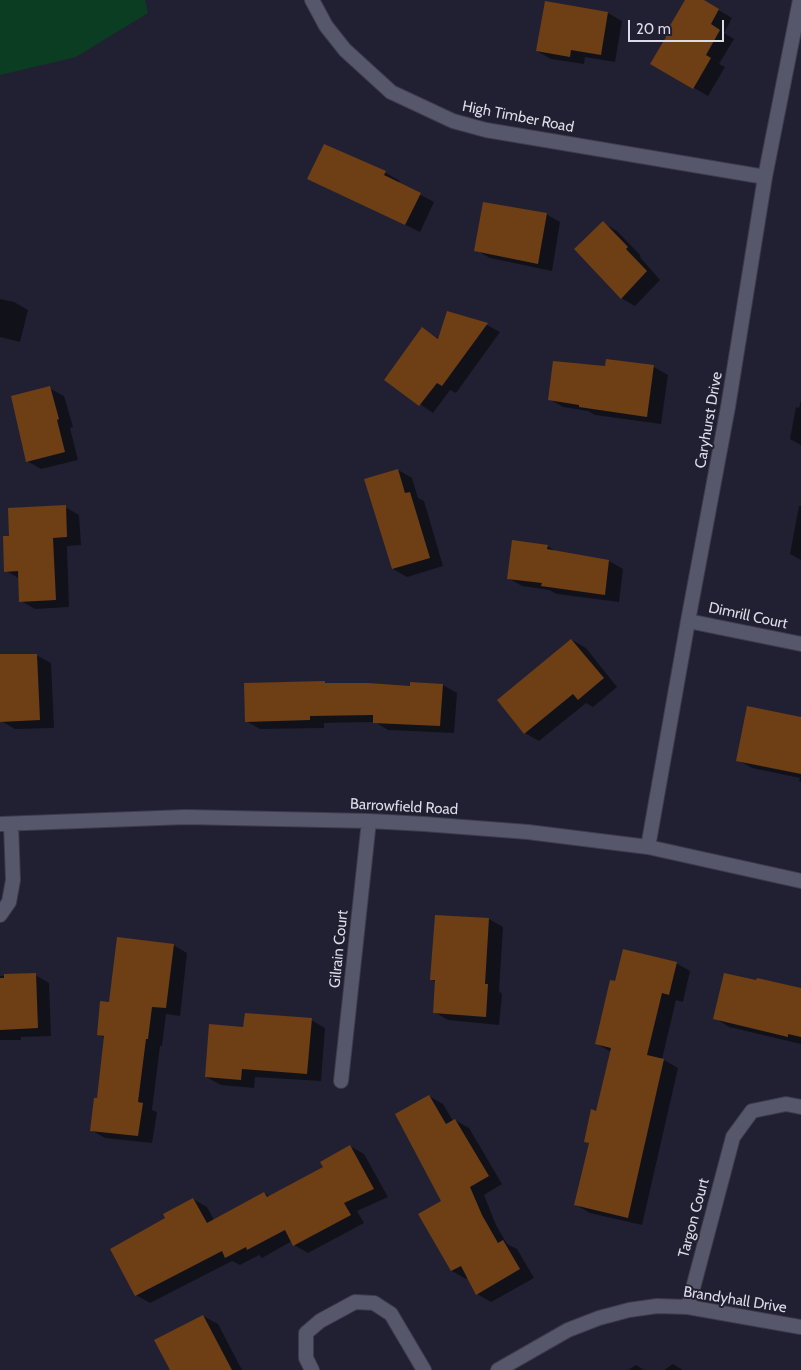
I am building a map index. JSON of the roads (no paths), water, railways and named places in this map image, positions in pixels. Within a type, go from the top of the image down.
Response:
[{"type":"street","name":"High Timber Road","points":[[312,0],[326,26],[345,50],[391,92],[453,121],[486,130],[765,177]]},
{"type":"street","name":"Caryhurst Drive","points":[[648,847],[728,407],[765,177],[800,0]]},
{"type":"street","name":"Dimrill Court","points":[[688,620],[801,644]]},
{"type":"street","name":"Barrowfield Road","points":[[5,824],[186,818],[369,821],[528,832],[648,847],[801,881]]},
{"type":"street","name":"Gilrain Court","points":[[341,1081],[369,821]]},
{"type":"street","points":[[0,915],[9,902],[13,880],[5,824]]},
{"type":"street","name":"Targon Court","points":[[688,1307],[733,1138],[752,1111],[786,1104],[801,1107]]},
{"type":"street","points":[[312,1370],[306,1358],[306,1333],[320,1321],[355,1302],[374,1303],[391,1314],[424,1370]]},
{"type":"street","name":"Brandyhall Drive","points":[[498,1370],[568,1330],[599,1318],[629,1310],[657,1306],[688,1307],[801,1327]]}]
